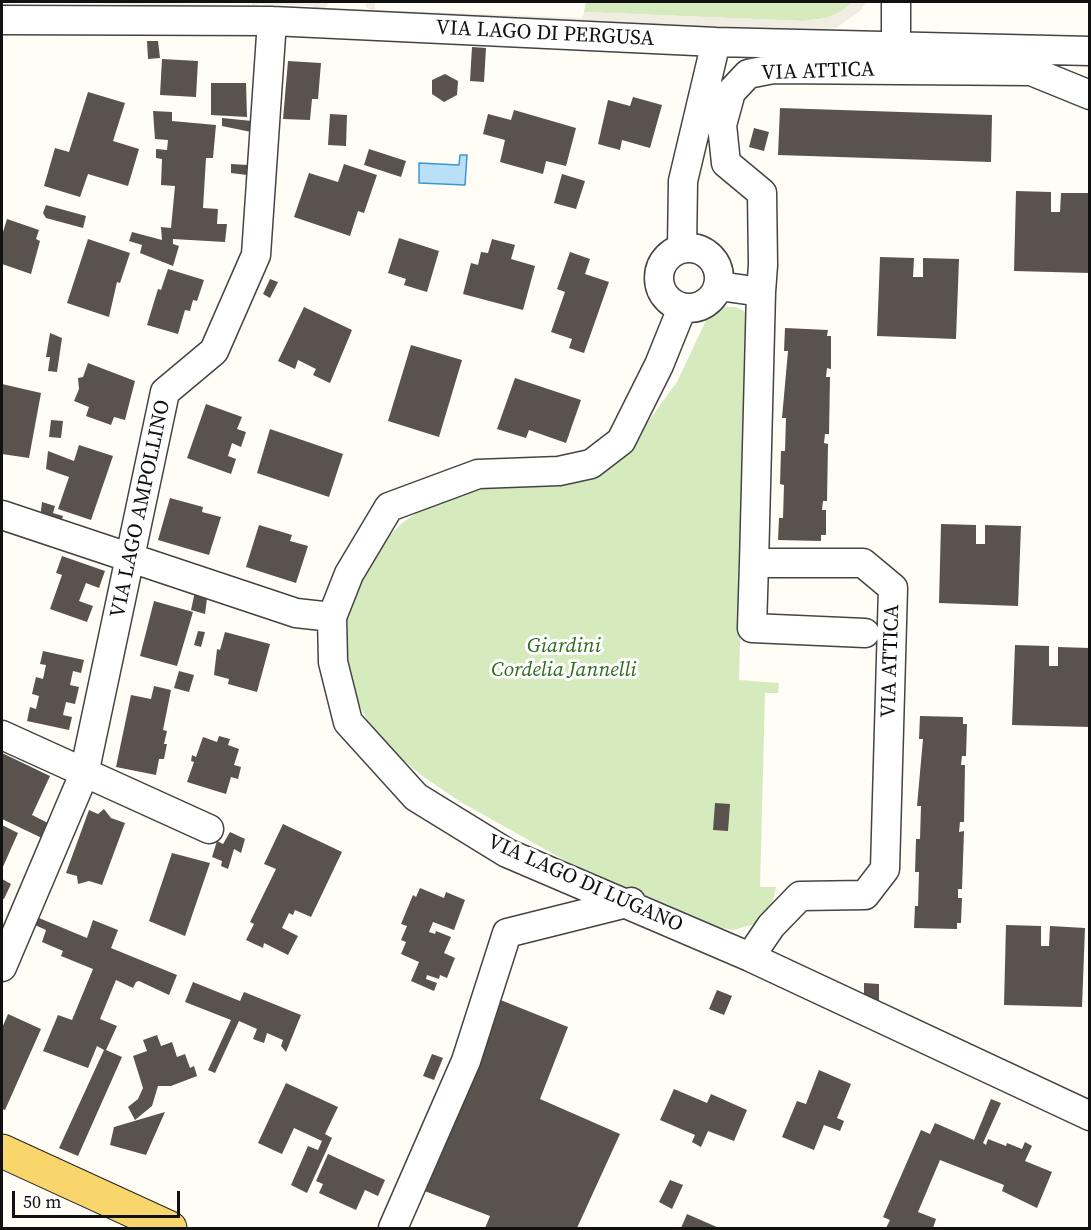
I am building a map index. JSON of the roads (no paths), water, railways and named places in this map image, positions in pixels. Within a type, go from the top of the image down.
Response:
[{"type":"main road","points":[[2,1151],[170,1228]]},
{"type":"street","points":[[896,2],[896,44]]},
{"type":"street","name":"VIA LAGO DI PERGUSA","points":[[11,14],[272,21],[349,13],[716,42],[896,44],[1089,51]]},
{"type":"street","name":"VIA LAGO AMPOLLINO","points":[[2,966],[84,774],[165,392],[214,351],[256,255],[272,21]]},
{"type":"street","points":[[682,249],[683,181],[716,42]]},
{"type":"street","name":"VIA ATTICA","points":[[750,957],[771,926],[800,897],[865,895],[885,869],[893,588],[863,563],[754,563],[761,292],[764,265],[762,193],[726,163],[722,125],[731,92],[748,74],[773,69],[1032,71],[1089,95]]},
{"type":"street","points":[[692,248],[711,257],[717,266],[718,286],[708,302],[700,307],[682,308],[665,297],[658,278],[665,259],[682,249],[692,248]]},
{"type":"street","points":[[718,286],[761,292]]},
{"type":"street","name":"VIA LAGO DI LUGANO","points":[[682,308],[659,365],[621,441],[591,464],[559,471],[478,474],[389,507],[349,574],[332,617],[333,662],[348,722],[416,797],[507,853],[637,901],[750,957],[1089,1116]]},
{"type":"street","points":[[2,515],[296,613],[332,617]]},
{"type":"street","points":[[754,563],[752,628],[865,633]]},
{"type":"street","points":[[2,735],[209,829]]},
{"type":"street","points":[[393,1228],[466,1061],[507,933],[637,901]]},
{"type":"water","points":[[460,155],[467,155],[465,185],[419,183],[419,163],[459,165]]},
{"type":"park label","name":"Giardini Cordelia Jannelli","points":[[564,659]]}]
